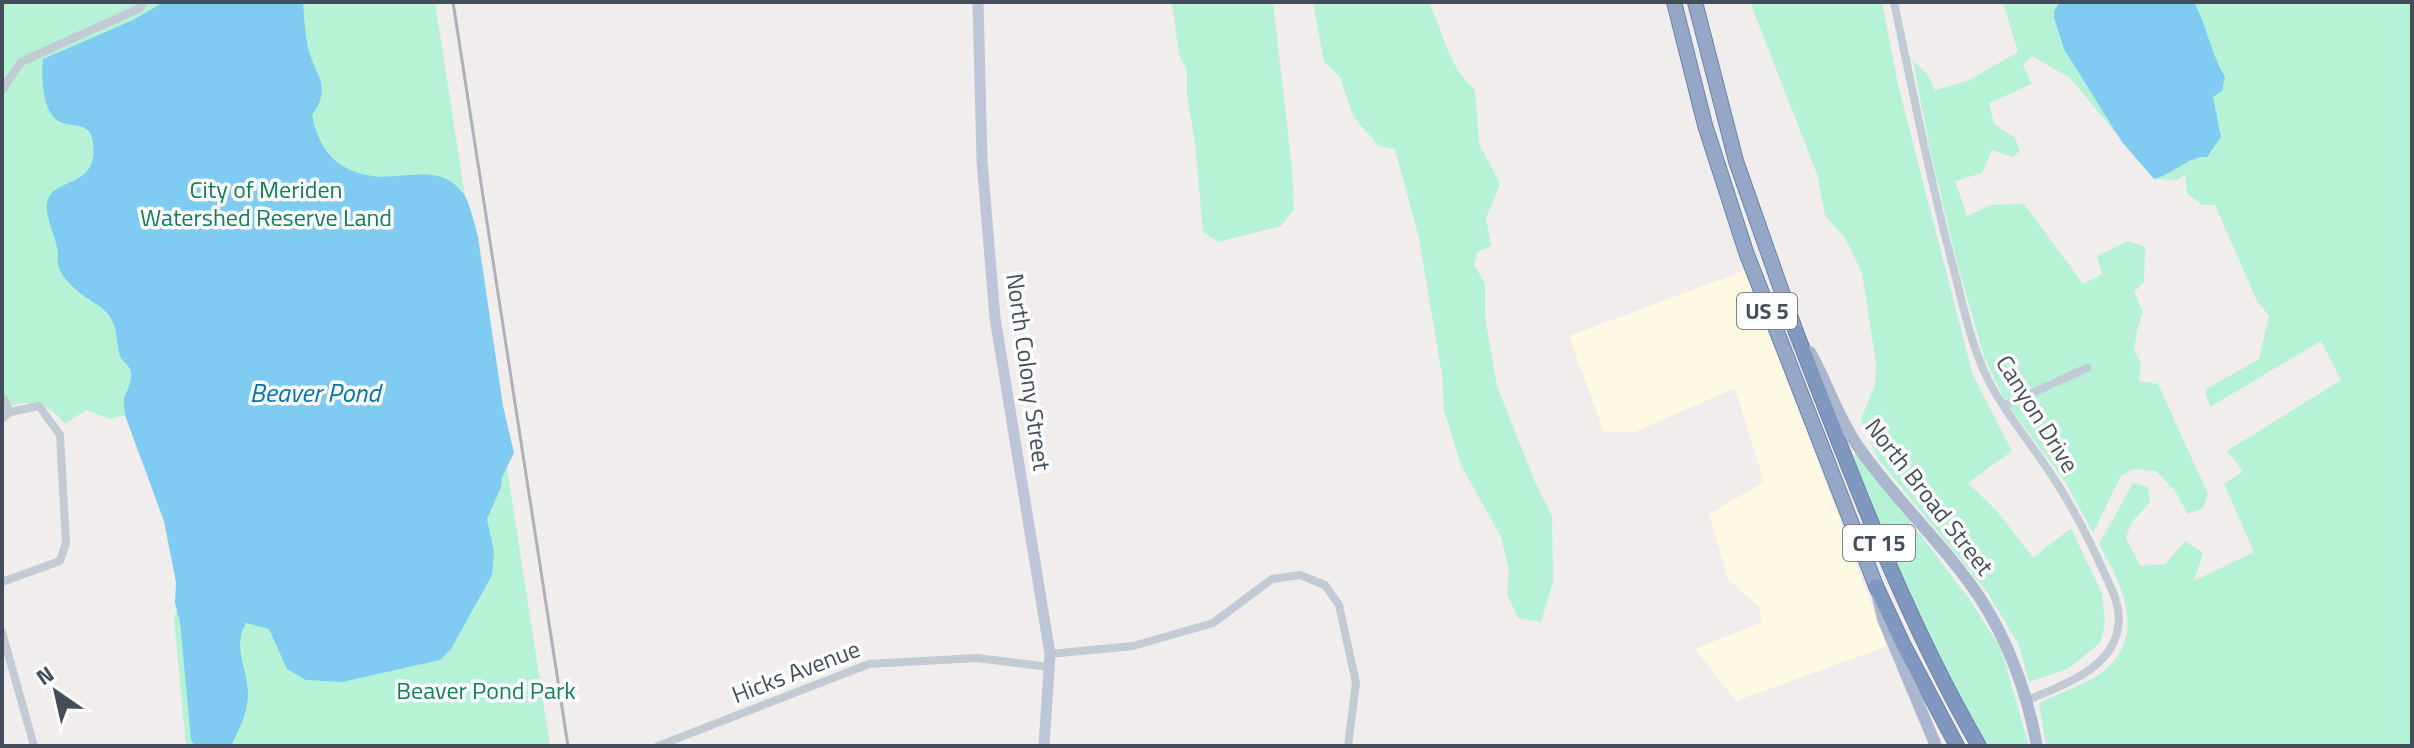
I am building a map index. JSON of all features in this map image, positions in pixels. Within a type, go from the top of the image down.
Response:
[{"type":"highway","name":"US 5","points":[[1674,2],[1705,125],[1749,262],[1876,586]]},
{"type":"highway","name":"North Broad Street","points":[[1695,2],[1736,161],[1796,332]]},
{"type":"highway","name":"CT 15","points":[[1796,332],[1903,600],[1979,746]]},
{"type":"highway","name":"CT 15","points":[[1876,586],[1922,683],[1957,746]]},
{"type":"main road","name":"North Colony Street","points":[[978,2],[982,161],[995,318],[1050,654],[1044,746]]},
{"type":"main road","name":"North Broad Street","points":[[1796,332],[1813,358],[1856,444],[1981,600],[2008,648],[2028,700],[2037,746]]},
{"type":"main road","name":"US 5","points":[[1876,586],[1880,611],[1936,746]]},
{"type":"street","points":[[2,90],[21,62],[140,8],[143,2]]},
{"type":"street","name":"Canyon Drive","points":[[1894,2],[1926,154],[1967,319],[1984,373],[2061,490],[2092,546],[2119,613],[2113,644],[2104,658],[2075,679],[2028,700]]},
{"type":"street","points":[[2004,406],[2087,368]]},
{"type":"street","points":[[2,396],[10,412]]},
{"type":"street","points":[[2,419],[10,412],[39,406],[60,435],[66,543],[60,561],[2,582]]},
{"type":"street","points":[[1050,654],[1133,646],[1213,623],[1272,579],[1300,575],[1325,585],[1339,605],[1356,683],[1348,746]]},
{"type":"street","points":[[2,632],[34,746]]},
{"type":"street","name":"Hicks Avenue","points":[[658,746],[869,664],[977,658],[1049,667]]},
{"type":"shaded area","points":[[1746,270],[1887,646],[1736,701],[1695,649],[1762,622],[1759,607],[1728,579],[1709,514],[1764,482],[1735,388],[1635,432],[1604,432],[1569,336]]},
{"type":"green space","name":"Beaver Pond","points":[[2,2],[435,2],[550,746],[186,746],[174,618],[177,610],[176,582],[164,521],[126,415],[110,419],[86,410],[65,424],[52,411],[36,404],[19,404],[2,411]]},
{"type":"green space","points":[[1172,2],[1273,2],[1294,209],[1281,226],[1218,242],[1203,232],[1187,71],[1179,55]]},
{"type":"green space","points":[[1313,2],[1429,2],[1453,60],[1475,90],[1479,143],[1500,184],[1486,218],[1491,246],[1477,252],[1474,265],[1485,283],[1485,317],[1497,386],[1535,482],[1552,516],[1553,581],[1541,622],[1518,618],[1507,594],[1509,571],[1501,537],[1461,465],[1444,410],[1442,375],[1419,238],[1395,149],[1379,146],[1353,116],[1340,77],[1324,62]]},
{"type":"green space","points":[[1750,2],[1882,2],[1898,85],[1973,376],[2012,451],[1968,483],[1997,511],[2033,558],[2071,528],[2102,594],[2105,624],[2100,643],[2068,669],[2029,682],[2019,645],[1987,592],[1878,459],[1861,419],[1875,385],[1876,363],[1862,273],[1845,238],[1825,215],[1817,174]]},
{"type":"green space","points":[[2003,2],[2412,2],[2412,746],[2046,746],[2039,703],[2100,674],[2118,654],[2125,639],[2128,623],[2122,591],[2099,544],[2133,483],[2148,487],[2150,502],[2131,523],[2126,538],[2140,566],[2165,564],[2185,541],[2203,553],[2194,581],[2254,552],[2224,484],[2243,471],[2227,451],[2341,380],[2321,341],[2210,407],[2205,390],[2259,359],[2269,316],[2256,299],[2215,205],[2202,205],[2187,193],[2185,174],[2177,180],[2154,179],[2070,78],[2032,56],[2023,65],[2032,84],[1989,103],[1994,124],[2015,138],[2020,151],[2012,157],[1992,150],[1982,173],[1955,181],[1967,216],[1991,205],[2024,204],[2083,284],[2102,274],[2097,256],[2128,241],[2145,247],[2144,282],[2134,292],[2143,312],[2134,350],[2141,363],[2139,381],[2158,384],[2208,494],[2203,508],[2188,514],[2175,491],[2156,471],[2133,469],[2121,476],[2093,533],[2066,483],[2005,401],[1984,357],[1956,259],[1913,60],[1927,74],[1935,90],[1968,81],[2018,52]]},
{"type":"green space","points":[[1857,452],[1970,600],[2001,649],[2029,746],[1989,746],[1969,712],[1931,641],[1882,532],[1853,457]]},
{"type":"water","name":"Beaver Pond","points":[[164,2],[303,2],[308,48],[322,88],[312,115],[319,138],[331,156],[348,169],[372,176],[421,174],[444,178],[465,196],[478,237],[503,406],[514,453],[487,519],[494,552],[492,575],[451,649],[440,660],[342,682],[306,680],[287,669],[269,629],[246,623],[240,649],[248,700],[231,746],[195,746],[191,740],[180,622],[175,603],[176,582],[164,521],[124,410],[131,371],[120,356],[112,320],[61,273],[47,210],[48,199],[54,191],[81,177],[88,169],[93,158],[93,142],[85,128],[60,122],[49,111],[43,84],[43,59],[131,21]]},
{"type":"water","points":[[2060,2],[2194,2],[2225,77],[2222,91],[2213,97],[2221,137],[2207,157],[2194,159],[2154,179],[2122,142],[2064,49],[2054,17]]},
{"type":"railway","points":[[453,2],[568,746]]},
{"type":"park label","name":"City of Meriden Watershed Reserve Land","points":[[266,204]]},
{"type":"park label","name":"Beaver Pond Park","points":[[486,691]]}]
